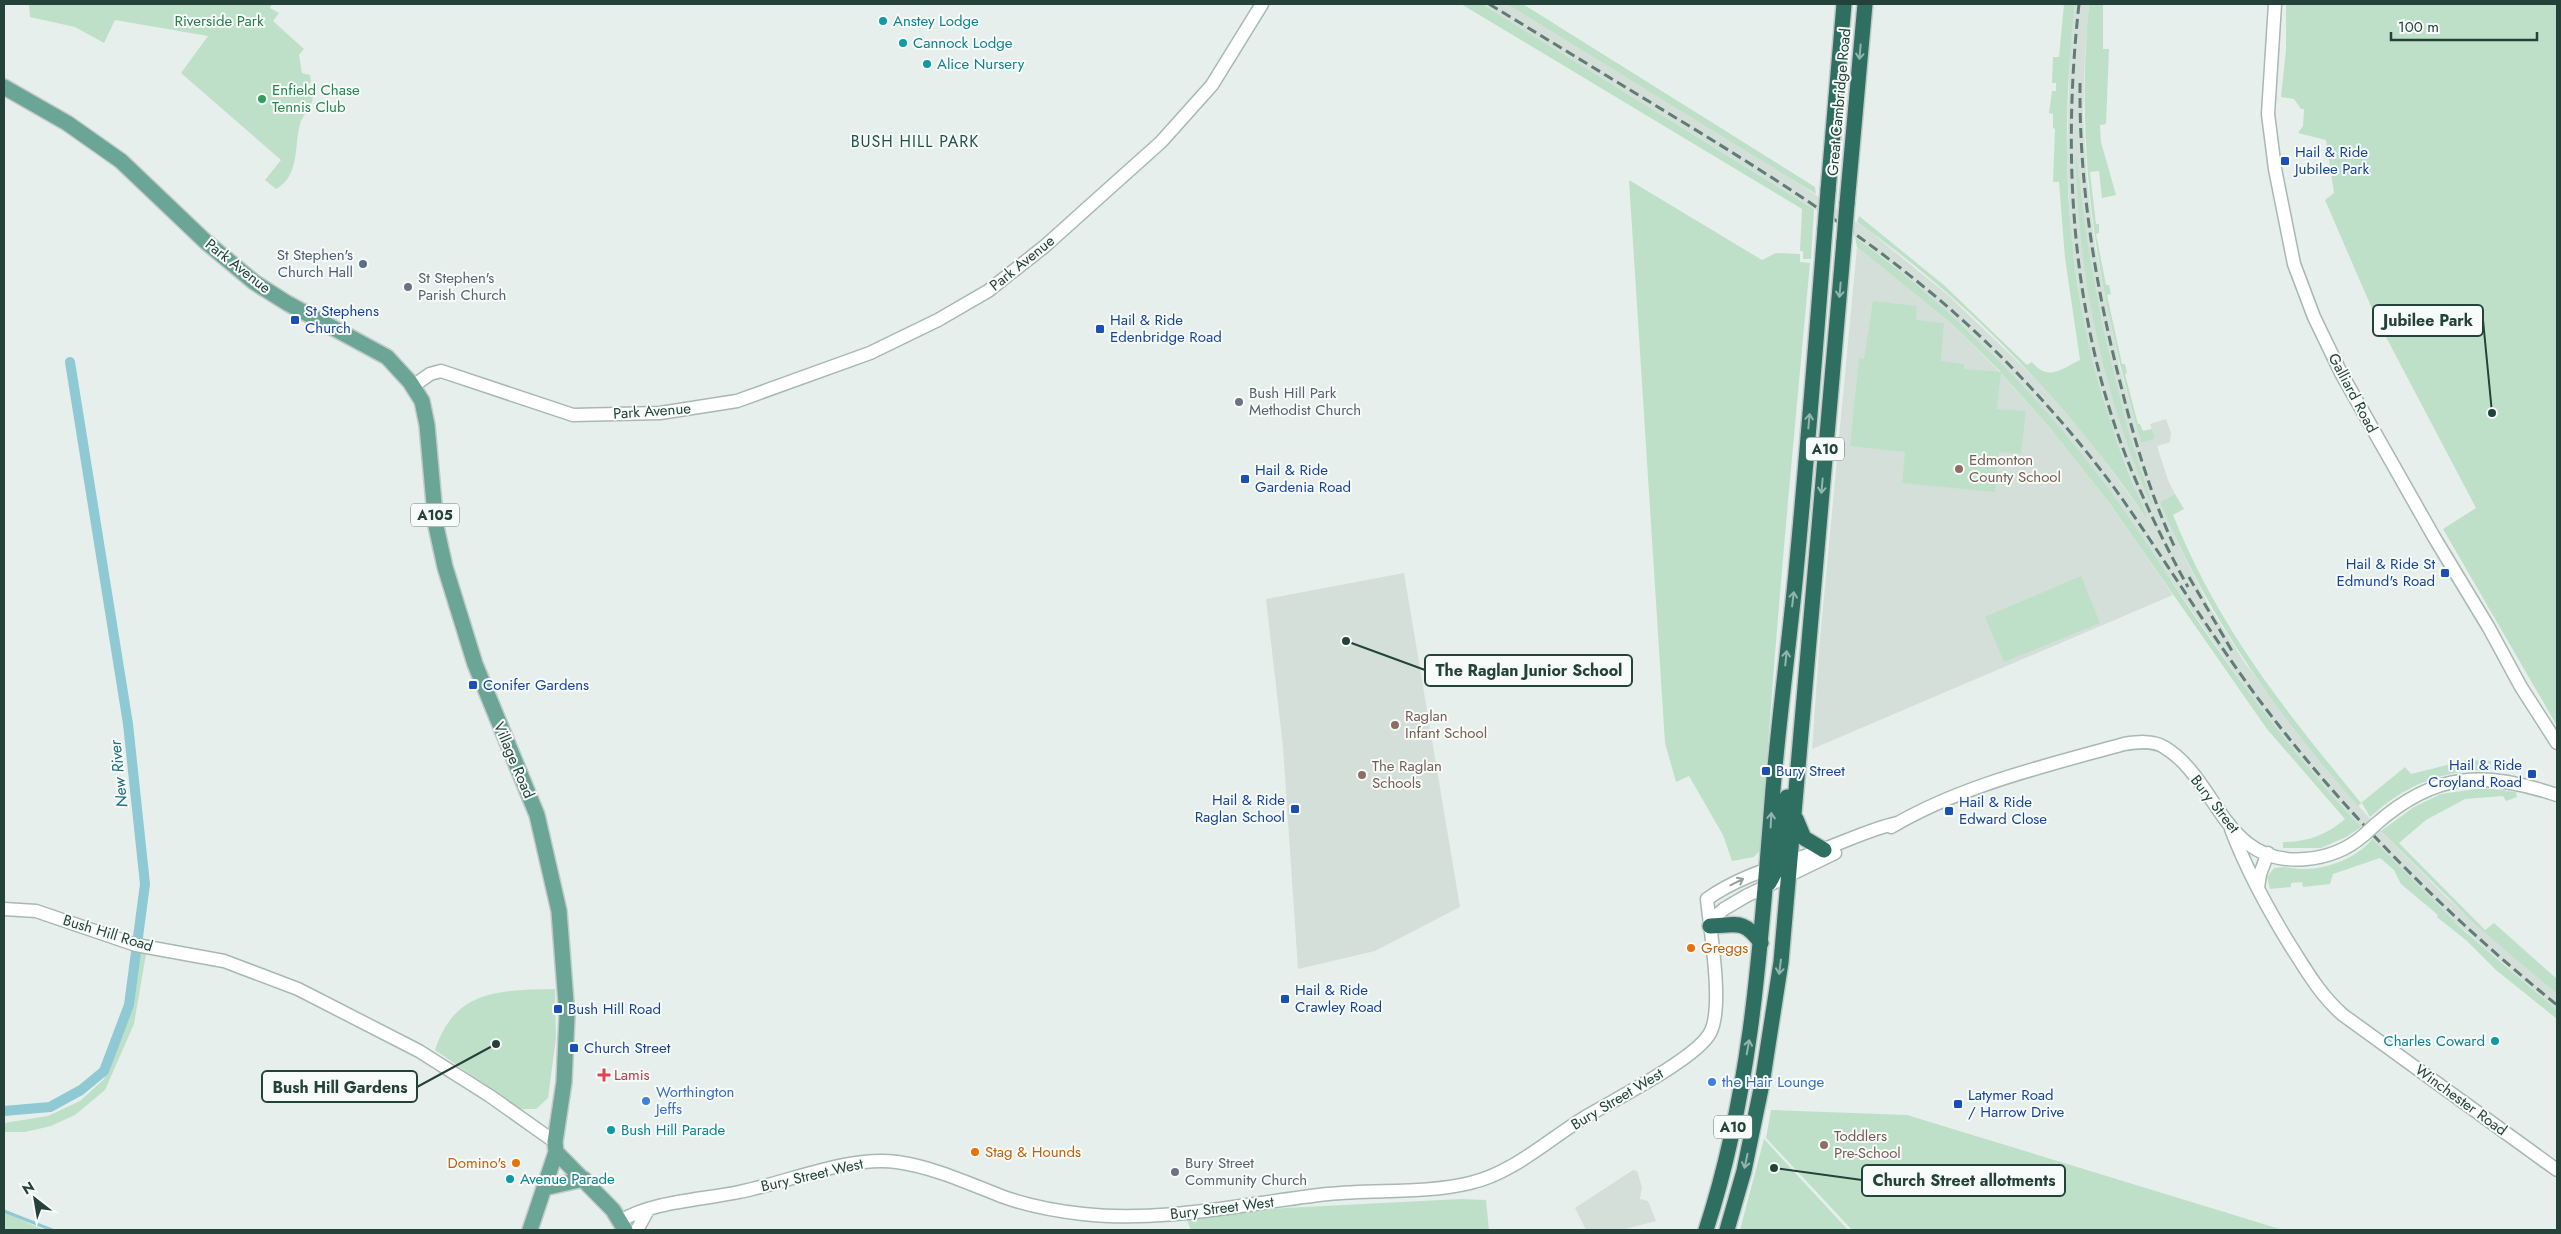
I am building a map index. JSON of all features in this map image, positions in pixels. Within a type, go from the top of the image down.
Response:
[{"type":"highway","name":"Great Cambridge Road","points":[[1780,865],[1773,790],[1796,574],[1844,4]]},
{"type":"highway","name":"Great Cambridge Road","points":[[1799,751],[1865,4]]},
{"type":"highway","points":[[1752,1021],[1758,1014],[1764,984],[1774,897],[1779,881],[1792,762],[1799,751]]},
{"type":"highway","name":"A10","points":[[1727,1230],[1744,1171],[1768,1055],[1780,865],[1795,818],[1799,751]]},
{"type":"highway","points":[[1795,818],[1804,838],[1824,850]]},
{"type":"highway","name":"A10","points":[[1706,1230],[1737,1110],[1752,1021],[1761,943],[1779,881]]},
{"type":"highway","points":[[1710,924],[1741,924],[1753,932],[1761,943]]},
{"type":"main road","name":"Park Avenue","points":[[4,88],[56,116],[116,157],[214,248],[254,282],[287,303],[383,354],[413,386]]},
{"type":"main road","name":"Village Road","points":[[413,386],[425,412],[436,526],[458,613],[475,664],[537,815],[559,911],[567,1016],[564,1082],[556,1147]]},
{"type":"main road","points":[[556,1147],[613,1210],[623,1225]]},
{"type":"main road","name":"A105","points":[[530,1230],[556,1147]]},
{"type":"main road","points":[[544,1188],[584,1179]]},
{"type":"street","name":"Park Avenue","points":[[413,386],[430,374],[441,371],[572,415],[660,413],[737,401],[870,353],[938,320],[988,291],[1045,246],[1154,148],[1187,115],[1212,85],[1262,4]]},
{"type":"street","name":"Galliard Road","points":[[2275,4],[2268,108],[2270,132],[2283,218],[2294,264],[2307,300],[2341,373],[2521,687],[2557,744]]},
{"type":"street","name":"Bury Street","points":[[1779,881],[1949,798],[2124,744],[2139,742],[2163,746],[2176,755],[2189,770],[2230,829],[2255,848],[2291,860],[2320,858],[2345,849],[2410,798],[2438,785],[2476,779],[2505,780],[2557,795]]},
{"type":"street","name":"Bury Street","points":[[1780,865],[1824,850],[1872,828],[1897,823]]},
{"type":"street","name":"Winchester Road","points":[[2230,829],[2250,877],[2307,972],[2321,994],[2332,1006],[2557,1170]]},
{"type":"street","points":[[2243,860],[2255,848]]},
{"type":"street","points":[[2258,888],[2260,874],[2268,853]]},
{"type":"street","name":"Bury Street West","points":[[623,1225],[631,1214],[742,1192],[862,1161],[897,1162],[964,1181],[1031,1205],[1108,1216],[1168,1214],[1328,1194],[1442,1188],[1472,1183],[1490,1176],[1532,1153],[1581,1120],[1679,1062],[1703,1044],[1712,1031],[1716,988],[1707,899],[1780,865]]},
{"type":"street","points":[[1710,924],[1724,909],[1779,881]]},
{"type":"street","name":"Bush Hill Road","points":[[4,909],[44,913],[136,945],[224,961],[298,989],[419,1051],[490,1096],[556,1147]]},
{"type":"street","points":[[637,1230],[648,1210]]},
{"type":"shaded area","points":[[1482,4],[1507,4],[1774,167],[1868,230],[1948,295],[2038,381],[2090,441],[2146,518],[2112,427],[2095,370],[2084,326],[2071,240],[2067,155],[2070,48],[2075,4],[2089,4],[2083,114],[2087,179],[2095,246],[2120,369],[2141,443],[2155,439],[2150,424],[2166,419],[2171,433],[2170,442],[2157,446],[2168,480],[2175,494],[2160,502],[2181,550],[2209,606],[2245,663],[2339,784],[2381,831],[2447,898],[2557,994],[2557,1010],[2447,915],[2372,839],[2309,770],[2255,702],[2096,472],[2042,407],[1972,334],[1884,258],[1829,218]]},
{"type":"shaded area","name":"Edmonton County School","points":[[1857,247],[1952,324],[1998,370],[2050,428],[2108,501],[2173,595],[1812,749],[1819,650]]},
{"type":"shaded area","name":"The Raglan Schools","points":[[1404,573],[1460,907],[1375,951],[1298,969],[1283,747],[1266,599]]},
{"type":"shaded area","points":[[1633,1170],[1637,1171],[1642,1187],[1640,1199],[1648,1201],[1656,1221],[1621,1230],[1586,1230],[1575,1208]]},
{"type":"green space","name":"Enfield Chase Tennis Club","points":[[29,4],[272,4],[270,8],[279,13],[273,21],[304,49],[299,55],[302,73],[310,75],[309,92],[313,95],[310,107],[300,124],[295,160],[289,176],[276,189],[265,180],[281,160],[181,73],[208,36],[115,20],[104,43],[75,27],[30,17]]},
{"type":"green space","points":[[1461,4],[1482,4],[1814,209],[1811,259],[1803,259],[1803,251],[1800,251],[1802,209]]},
{"type":"green space","points":[[1507,4],[1523,4],[1815,187],[1816,194]]},
{"type":"green space","points":[[2064,4],[2075,4],[2070,54],[2067,153],[2073,252],[2080,301],[2090,350],[2103,398],[2122,457],[2146,518],[2084,434],[2015,357],[1978,320],[1939,286],[1857,222],[1859,216],[1945,286],[2027,365],[2032,362],[2038,368],[2050,373],[2061,370],[2080,360],[2065,258],[2059,182],[2053,182],[2055,129],[2053,128],[2053,114],[2049,113],[2052,91],[2056,91],[2056,83],[2052,83],[2053,57],[2059,57]]},
{"type":"green space","points":[[2089,4],[2103,4],[2103,49],[2109,49],[2106,124],[2100,125],[2101,142],[2116,195],[2102,198],[2099,171],[2090,172],[2096,224],[2099,224],[2099,233],[2096,234],[2106,285],[2109,285],[2111,294],[2107,295],[2122,364],[2125,364],[2127,373],[2125,374],[2138,424],[2140,424],[2143,431],[2152,429],[2155,439],[2141,443],[2113,334],[2094,226],[2088,172],[2085,117],[2085,61]]},
{"type":"green space","points":[[2286,4],[2557,4],[2557,726],[2443,529],[2476,508],[2376,318],[2325,200],[2334,193],[2326,140],[2298,133],[2303,126],[2304,109],[2301,109],[2294,99],[2281,97],[2286,50]]},
{"type":"green space","points":[[2076,154],[2087,241],[2103,329],[2128,430],[2152,504],[2119,420],[2106,377],[2096,333],[2081,244]]},
{"type":"green space","points":[[1629,180],[1762,260],[1776,253],[1800,254],[1800,262],[1810,263],[1777,629],[1761,849],[1754,857],[1732,861],[1723,835],[1689,776],[1676,782],[1665,743]]},
{"type":"green space","points":[[1855,237],[1921,289],[1984,346],[2070,439],[2127,515],[2250,694],[2303,762],[2361,827],[2346,837],[2321,848],[2283,848],[2283,842],[2308,839],[2324,833],[2345,819],[2267,729],[2108,501],[2050,428],[2001,373],[1997,409],[2026,411],[2021,454],[1999,452],[1995,492],[1902,483],[1905,452],[1850,446],[1859,358],[1864,359],[1873,301],[1917,306],[1916,320],[1944,323],[1941,361],[1964,364],[1964,369],[2001,372],[1952,324],[1857,247]]},
{"type":"green space","points":[[2175,494],[2184,509],[2173,515],[2191,556],[2232,631],[2280,701],[2361,803],[2405,767],[2411,774],[2467,760],[2491,761],[2491,769],[2456,773],[2426,781],[2384,805],[2370,817],[2362,803],[2358,806],[2300,736],[2246,662],[2222,624],[2199,585],[2160,502]]},
{"type":"green space","points":[[2081,576],[2100,623],[2004,662],[1985,617]]},
{"type":"green space","points":[[2483,788],[2516,792],[2517,797],[2506,801],[2503,796],[2465,799],[2426,820],[2399,843],[2485,930],[2494,923],[2557,979],[2557,994],[2477,926],[2381,831],[2414,807],[2441,794]]},
{"type":"green space","points":[[2372,839],[2462,929],[2557,1010],[2557,1019],[2496,970],[2467,941],[2437,917],[2438,915],[2401,884],[2394,870],[2380,858],[2333,874],[2330,884],[2303,887],[2302,882],[2291,883],[2291,887],[2270,889],[2267,877],[2274,868],[2306,869],[2323,867],[2351,856]]},
{"type":"green space","points":[[140,954],[146,954],[134,1024],[105,1090],[75,1115],[51,1126],[25,1132],[4,1132],[4,1123],[48,1116],[80,1101],[104,1079],[134,1006]]},
{"type":"green space","points":[[555,989],[556,1038],[548,1098],[536,1109],[520,1109],[435,1050],[444,1030],[454,1015],[467,1004],[482,997],[498,993],[516,990]]},
{"type":"green space","points":[[1771,1110],[1907,1115],[2283,1230],[1852,1230],[1766,1138]]},
{"type":"green space","points":[[1764,1139],[1848,1230],[1740,1230]]},
{"type":"green space","points":[[1461,1199],[1486,1200],[1489,1230],[1191,1230],[1186,1218],[1284,1208]]},
{"type":"green space","points":[[4,1212],[44,1230],[4,1230]]},
{"type":"waterway","name":"New River","points":[[4,1111],[50,1107],[81,1090],[104,1071],[129,1005],[145,884],[128,724],[70,362]]},
{"type":"waterway","points":[[4,1211],[52,1230]]},
{"type":"railway","points":[[1489,4],[1731,152],[1818,208],[1901,269],[1980,336],[2046,404],[2098,467],[2123,500],[2257,697],[2325,781],[2360,821],[2436,898],[2475,935],[2557,1005]]},
{"type":"railway","points":[[2079,4],[2071,120],[2072,179],[2083,295],[2094,352],[2110,409],[2129,464],[2142,495],[2188,587]]},
{"type":"railway","points":[[2080,83],[2082,159],[2090,234],[2103,308],[2137,446],[2151,489],[2176,550]]},
{"type":"railway","points":[[2189,577],[2232,651]]},
{"type":"place","name":"Anstey Lodge","points":[[883,21]]},
{"type":"place","name":"Cannock Lodge","points":[[903,43]]},
{"type":"place","name":"Alice Nursery","points":[[927,64]]},
{"type":"place","name":"Enfield Chase Tennis Club","points":[[262,99]]},
{"type":"place","name":"Hail & Ride Jubilee Park","points":[[2285,161]]},
{"type":"place","name":"St Stephen's Church Hall","points":[[363,264]]},
{"type":"place","name":"St Stephen's Parish Church","points":[[408,287]]},
{"type":"place","name":"St Stephens Church","points":[[295,320]]},
{"type":"place","name":"Hail & Ride Edenbridge Road","points":[[1100,329]]},
{"type":"place","name":"Bush Hill Park Methodist Church","points":[[1239,402]]},
{"type":"place","name":"Jubilee Park","points":[[2492,413]]},
{"type":"place","name":"Edmonton County School","points":[[1959,469]]},
{"type":"place","name":"Hail & Ride Gardenia Road","points":[[1245,479]]},
{"type":"place","name":"Hail & Ride St Edmund's Road","points":[[2445,573]]},
{"type":"place","name":"The Raglan Junior School","points":[[1346,641]]},
{"type":"place","name":"Conifer Gardens","points":[[473,685]]},
{"type":"place","name":"Raglan Infant School","points":[[1395,725]]},
{"type":"place","name":"Bury Street","points":[[1766,771]]},
{"type":"place","name":"Hail & Ride Croyland Road","points":[[2532,774]]},
{"type":"place","name":"The Raglan Schools","points":[[1362,775]]},
{"type":"place","name":"Hail & Ride Raglan School","points":[[1295,809]]},
{"type":"place","name":"Hail & Ride Edward Close","points":[[1949,811]]},
{"type":"place","name":"Greggs","points":[[1691,948]]},
{"type":"place","name":"Hail & Ride Crawley Road","points":[[1285,999]]},
{"type":"place","name":"Bush Hill Road","points":[[558,1009]]},
{"type":"place","name":"Charles Coward","points":[[2495,1041]]},
{"type":"place","name":"Bush Hill Gardens","points":[[496,1044]]},
{"type":"place","name":"Church Street","points":[[574,1048]]},
{"type":"place","name":"Lamis","points":[[604,1075]]},
{"type":"place","name":"the Hair Lounge","points":[[1712,1082]]},
{"type":"place","name":"Worthington Jeffs","points":[[646,1101]]},
{"type":"place","name":"Latymer Road / Harrow Drive","points":[[1958,1104]]},
{"type":"place","name":"Bush Hill Parade","points":[[611,1130]]},
{"type":"place","name":"Toddlers Pre-School","points":[[1824,1145]]},
{"type":"place","name":"Stag & Hounds","points":[[975,1152]]},
{"type":"place","name":"Domino's","points":[[516,1163]]},
{"type":"place","name":"Church Street allotments","points":[[1774,1168]]},
{"type":"place","name":"Bury Street Community Church","points":[[1175,1172]]},
{"type":"place","name":"Avenue Parade","points":[[510,1179]]},
{"type":"district","name":"BUSH HILL PARK","points":[[915,141]]},
{"type":"park label","name":"Riverside Park","points":[[219,21]]}]
